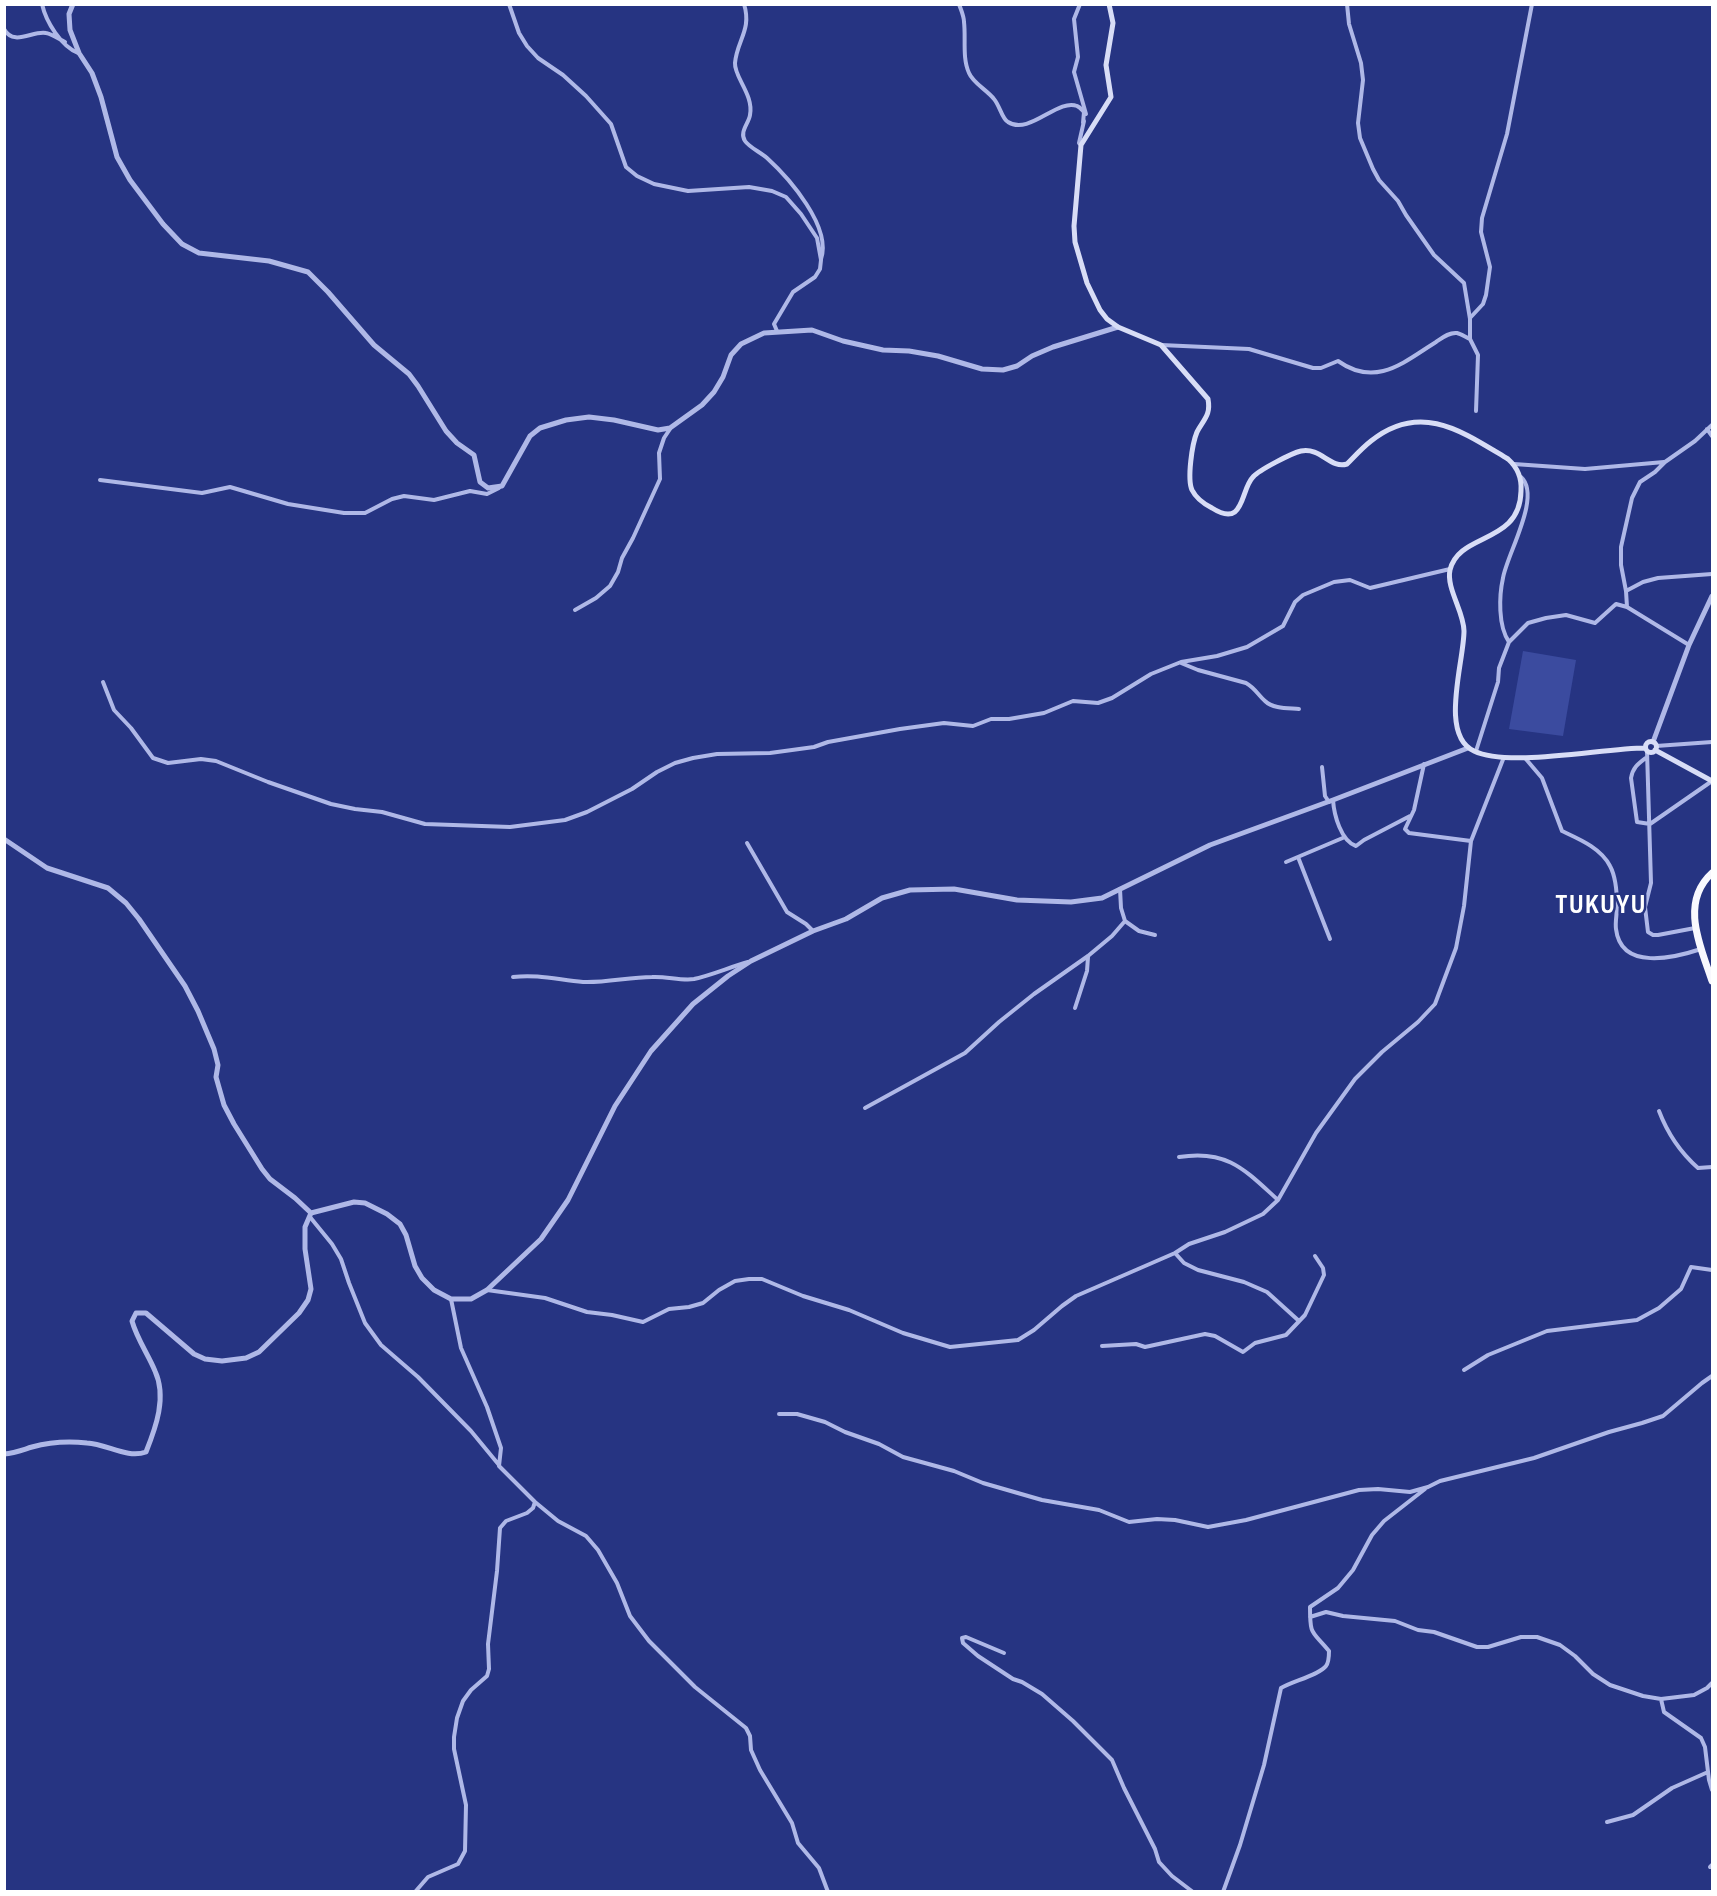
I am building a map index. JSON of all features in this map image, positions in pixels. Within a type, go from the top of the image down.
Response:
[{"type":"highway","points":[[1713,873],[1695,899],[1694,914],[1695,928],[1713,981]]},
{"type":"main road","points":[[1108,4],[1113,23],[1107,56],[1107,75],[1111,97],[1081,145],[1074,226],[1075,242],[1087,284],[1107,319],[1118,327],[1161,345],[1208,399],[1210,408],[1208,415],[1193,442],[1189,482],[1196,497],[1219,512],[1229,514],[1239,508],[1243,502],[1251,478],[1299,451],[1318,452],[1336,464],[1342,465],[1347,464],[1372,440],[1397,425],[1417,422],[1433,423],[1462,431],[1514,464],[1521,476],[1521,500],[1517,513],[1507,525],[1495,534],[1459,552],[1450,569],[1449,579],[1464,631],[1455,703],[1455,724],[1461,739],[1468,748],[1476,752],[1505,757],[1652,752],[1655,746]]},
{"type":"main road","points":[[1647,752],[1647,743],[1713,781]]},
{"type":"street","points":[[42,4],[50,27],[73,51],[79,53]]},
{"type":"street","points":[[73,4],[69,14],[70,30],[79,53],[92,73],[101,97],[117,157],[130,180],[163,224],[182,244],[199,253],[269,261],[308,272],[374,345],[409,374],[446,431],[457,443],[474,455],[480,482],[488,488],[502,486]]},
{"type":"street","points":[[509,4],[519,33],[527,46],[538,58],[563,75],[586,96],[611,124],[626,167],[654,184],[688,191],[749,187],[772,191],[786,197],[817,238],[821,260]]},
{"type":"street","points":[[744,4],[747,25],[735,64],[751,106],[750,117],[742,132],[744,140],[783,173],[803,200],[822,238],[823,255],[820,269],[815,277],[793,292],[774,324],[777,332]]},
{"type":"street","points":[[959,4],[964,20],[969,74],[995,99],[1004,119],[1019,126],[1027,125],[1042,115],[1070,105],[1077,106],[1084,112],[1079,143],[1081,145]]},
{"type":"street","points":[[1080,4],[1074,19],[1078,57],[1074,72],[1086,114],[1083,123]]},
{"type":"street","points":[[1347,4],[1349,24],[1364,80],[1358,123],[1360,138],[1379,180],[1398,201],[1434,255],[1464,283],[1470,319],[1470,339],[1478,355],[1476,411]]},
{"type":"street","points":[[1470,319],[1484,304],[1486,295],[1490,267],[1481,232],[1482,218],[1508,134],[1532,4]]},
{"type":"street","points":[[4,29],[7,34],[17,38],[45,32],[64,42]]},
{"type":"street","points":[[575,610],[596,598],[610,586],[618,572],[622,558],[660,479],[658,453],[670,428],[702,405],[714,392],[731,355],[741,344],[760,334],[812,330],[843,341],[883,350],[909,351],[938,356],[982,369],[1003,370],[1017,366],[1032,356],[1053,347],[1118,327]]},
{"type":"street","points":[[1161,345],[1249,349],[1313,368],[1321,368],[1338,361],[1347,368],[1379,373],[1393,370],[1447,335],[1458,333],[1470,339]]},
{"type":"street","points":[[100,480],[202,493],[230,487],[288,504],[344,513],[365,513],[392,499],[404,496],[434,500],[470,491],[487,494],[502,486],[530,436],[540,428],[566,420],[589,417],[658,430],[670,428]]},
{"type":"street","points":[[1627,607],[1621,548],[1632,498],[1640,482],[1713,425]]},
{"type":"street","points":[[1707,429],[1713,436]]},
{"type":"street","points":[[1514,464],[1585,469],[1665,462]]},
{"type":"street","points":[[1509,642],[1502,633],[1503,578],[1525,514],[1528,492],[1526,482],[1521,476]]},
{"type":"street","points":[[103,682],[114,711],[131,728],[153,758],[168,762],[201,759],[216,761],[331,804],[382,812],[425,824],[510,827],[565,820],[587,812],[632,789],[657,772],[675,763],[693,758],[717,754],[770,753],[814,747],[828,742],[944,723],[973,726],[991,719],[1009,719],[1044,713],[1073,701],[1098,704],[1151,674],[1180,662],[1217,656],[1247,646],[1283,626],[1295,602],[1303,595],[1334,582],[1350,580],[1370,588],[1450,569]]},
{"type":"street","points":[[1626,591],[1650,580],[1713,574]]},
{"type":"street","points":[[1713,588],[1712,596],[1689,645],[1655,746],[1713,742]]},
{"type":"street","points":[[1476,752],[1498,682],[1499,668],[1509,642],[1528,623],[1566,615],[1595,623],[1616,604],[1627,607],[1689,645]]},
{"type":"street","points":[[1180,662],[1198,670],[1246,684],[1253,688],[1267,704],[1299,710]]},
{"type":"street","points":[[310,1215],[354,1202],[365,1203],[387,1214],[400,1224],[406,1235],[415,1266],[422,1278],[434,1290],[451,1299],[471,1299],[487,1290],[541,1239],[568,1200],[615,1106],[651,1051],[693,1004],[751,961],[813,931],[846,919],[882,898],[910,890],[954,889],[1017,900],[1071,902],[1102,898],[1210,845],[1468,748]]},
{"type":"street","points":[[1647,752],[1651,883],[1645,907],[1648,932],[1658,935],[1695,928]]},
{"type":"street","points":[[1647,752],[1635,767],[1631,778],[1636,820],[1650,824]]},
{"type":"street","points":[[487,1290],[545,1298],[587,1312],[643,1322],[669,1310],[703,1303],[735,1281],[762,1279],[803,1296],[849,1310],[903,1333],[950,1347],[1018,1340],[1076,1296],[1175,1253],[1189,1244],[1225,1232],[1263,1214],[1278,1200],[1316,1133],[1355,1079],[1435,1004],[1456,948],[1472,841],[1505,757]]},
{"type":"street","points":[[1524,757],[1542,778],[1562,831],[1598,851],[1609,863],[1614,876],[1617,906],[1616,929],[1620,943],[1627,951],[1638,957],[1674,957],[1702,949]]},
{"type":"street","points":[[1424,764],[1414,810],[1405,829],[1409,833],[1472,841]]},
{"type":"street","points":[[1322,767],[1325,796],[1331,801],[1349,844],[1356,846],[1411,816]]},
{"type":"street","points":[[1650,824],[1713,781]]},
{"type":"street","points":[[1286,862],[1345,837]]},
{"type":"street","points":[[4,839],[47,868],[108,888],[133,911],[185,986],[198,1011],[214,1049],[218,1065],[216,1077],[224,1105],[234,1124],[270,1179],[295,1197],[333,1244],[365,1323],[381,1345],[418,1377],[471,1431],[499,1466],[535,1502],[558,1521],[586,1536],[598,1550],[617,1583],[630,1617],[649,1641],[695,1687],[746,1728],[750,1736],[751,1750],[760,1770],[792,1823],[798,1844],[819,1868],[828,1892]]},
{"type":"street","points":[[747,843],[788,912],[813,931]]},
{"type":"street","points":[[1298,857],[1330,939]]},
{"type":"street","points":[[1120,888],[1121,908],[1125,921],[1139,931],[1155,935]]},
{"type":"street","points":[[865,1108],[965,1053],[1034,994],[1088,956],[1112,936],[1125,921]]},
{"type":"street","points":[[1074,1008],[1087,971],[1088,956]]},
{"type":"street","points":[[513,977],[531,975],[583,982],[651,976],[685,980],[751,961]]},
{"type":"street","points":[[1659,1111],[1686,1157],[1698,1168],[1713,1167]]},
{"type":"street","points":[[1179,1157],[1202,1154],[1229,1160],[1254,1178],[1278,1200]]},
{"type":"street","points":[[4,1454],[62,1442],[90,1443],[138,1455],[146,1452],[157,1418],[160,1389],[156,1372],[136,1335],[132,1321],[136,1313],[146,1313],[194,1354],[205,1359],[222,1361],[246,1358],[259,1352],[308,1300],[311,1288],[305,1249],[305,1227],[310,1215]]},
{"type":"street","points":[[1175,1253],[1184,1263],[1198,1270],[1244,1282],[1267,1292],[1299,1321]]},
{"type":"street","points":[[1102,1346],[1136,1344],[1145,1347],[1205,1334],[1215,1336],[1243,1352],[1255,1343],[1286,1335],[1305,1315],[1324,1275],[1323,1268],[1315,1256]]},
{"type":"street","points":[[1464,1370],[1488,1355],[1546,1331],[1637,1320],[1659,1308],[1681,1289],[1691,1268],[1713,1270]]},
{"type":"street","points":[[451,1299],[461,1348],[487,1407],[501,1448],[499,1466]]},
{"type":"street","points":[[779,1414],[797,1414],[825,1422],[879,1444],[903,1457],[1042,1500],[1099,1510],[1129,1522],[1174,1520],[1208,1527],[1246,1520],[1359,1490],[1410,1492],[1472,1472],[1534,1458],[1663,1416],[1713,1376]]},
{"type":"street","points":[[1223,1892],[1264,1765],[1281,1688],[1316,1673],[1325,1667],[1328,1661],[1329,1651],[1309,1627],[1310,1607],[1338,1588],[1353,1570],[1372,1535],[1384,1521],[1428,1487]]},
{"type":"street","points":[[415,1892],[428,1877],[458,1864],[465,1851],[466,1805],[454,1749],[457,1718],[463,1701],[471,1690],[487,1676],[489,1669],[488,1644],[500,1528],[506,1521],[533,1508],[535,1502]]},
{"type":"street","points":[[1310,1617],[1326,1612],[1395,1622],[1434,1632],[1477,1647],[1488,1647],[1521,1637],[1537,1637],[1560,1645],[1593,1674],[1611,1685],[1643,1696],[1661,1699],[1694,1695],[1713,1683]]},
{"type":"street","points":[[1004,1653],[966,1637],[962,1638],[963,1643],[978,1656],[1041,1694],[1073,1721],[1112,1760],[1155,1849],[1159,1862],[1172,1876],[1193,1892]]},
{"type":"street","points":[[1661,1699],[1664,1712],[1701,1738],[1713,1790]]},
{"type":"street","points":[[1607,1822],[1633,1815],[1672,1788],[1708,1772]]},
{"type":"shaded area","points":[[1523,651],[1576,660],[1563,736],[1509,729]]},
{"type":"district","name":"TUKUYU","points":[[1601,906]]}]
